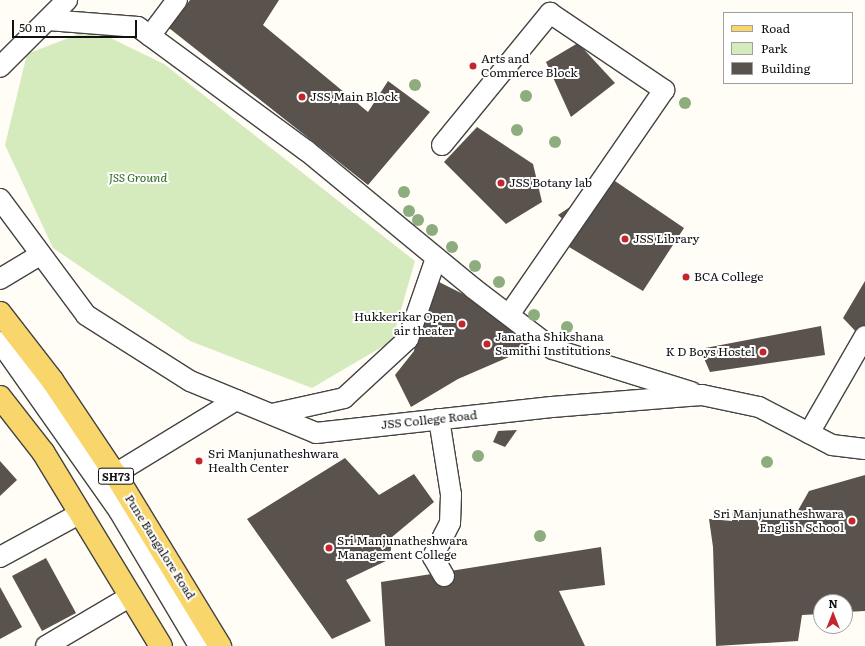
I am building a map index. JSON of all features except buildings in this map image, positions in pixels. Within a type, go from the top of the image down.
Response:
[{"type":"main road","name":"Pune Bangalore Road","points":[[0,313],[52,380],[115,474],[220,646]]},
{"type":"main road","points":[[0,397],[43,452],[79,514],[161,646]]},
{"type":"street","points":[[0,67],[48,20],[66,0]]},
{"type":"street","points":[[150,36],[177,0]]},
{"type":"street","points":[[442,145],[550,13],[664,90],[509,315]]},
{"type":"street","points":[[48,20],[138,27],[307,152],[436,258],[553,348],[702,396]]},
{"type":"street","name":"JSS College Road","points":[[0,199],[40,255],[86,315],[190,381],[316,432],[552,407],[702,396],[759,407],[832,445],[865,449]]},
{"type":"street","points":[[0,279],[40,255]]},
{"type":"street","points":[[272,414],[344,398],[408,339],[436,258]]},
{"type":"street","points":[[809,433],[865,336]]},
{"type":"street","points":[[0,342],[119,511],[199,646]]},
{"type":"street","points":[[0,366],[80,469],[189,646]]},
{"type":"street","points":[[115,474],[236,400]]},
{"type":"street","points":[[439,419],[451,495],[450,523],[433,557],[444,576]]},
{"type":"street","points":[[1,555],[79,514]]},
{"type":"street","points":[[46,646],[131,596]]},
{"type":"green space","name":"JSS Ground","points":[[92,29],[164,64],[415,261],[392,341],[312,388],[190,341],[53,248],[5,145],[27,54]]},
{"type":"place","name":"Arts and Commerce Block","points":[[473,66]]},
{"type":"place","name":"JSS Main Block","points":[[302,97]]},
{"type":"place","name":"JSS Botany lab","points":[[501,183]]},
{"type":"place","name":"JSS Library","points":[[625,239]]},
{"type":"place","name":"BCA College","points":[[686,277]]},
{"type":"place","name":"Hukkerikar Open air theater","points":[[462,324]]},
{"type":"place","name":"Janatha Shikshana Samithi Institutions","points":[[487,344]]},
{"type":"place","name":"K D Boys Hostel","points":[[763,352]]},
{"type":"place","name":"Sri Manjunatheshwara Health Center","points":[[199,461]]},
{"type":"place","name":"Sri Manjunatheshwara English School","points":[[852,521]]},
{"type":"place","name":"Sri Manjunatheshwara Management College","points":[[329,548]]}]
